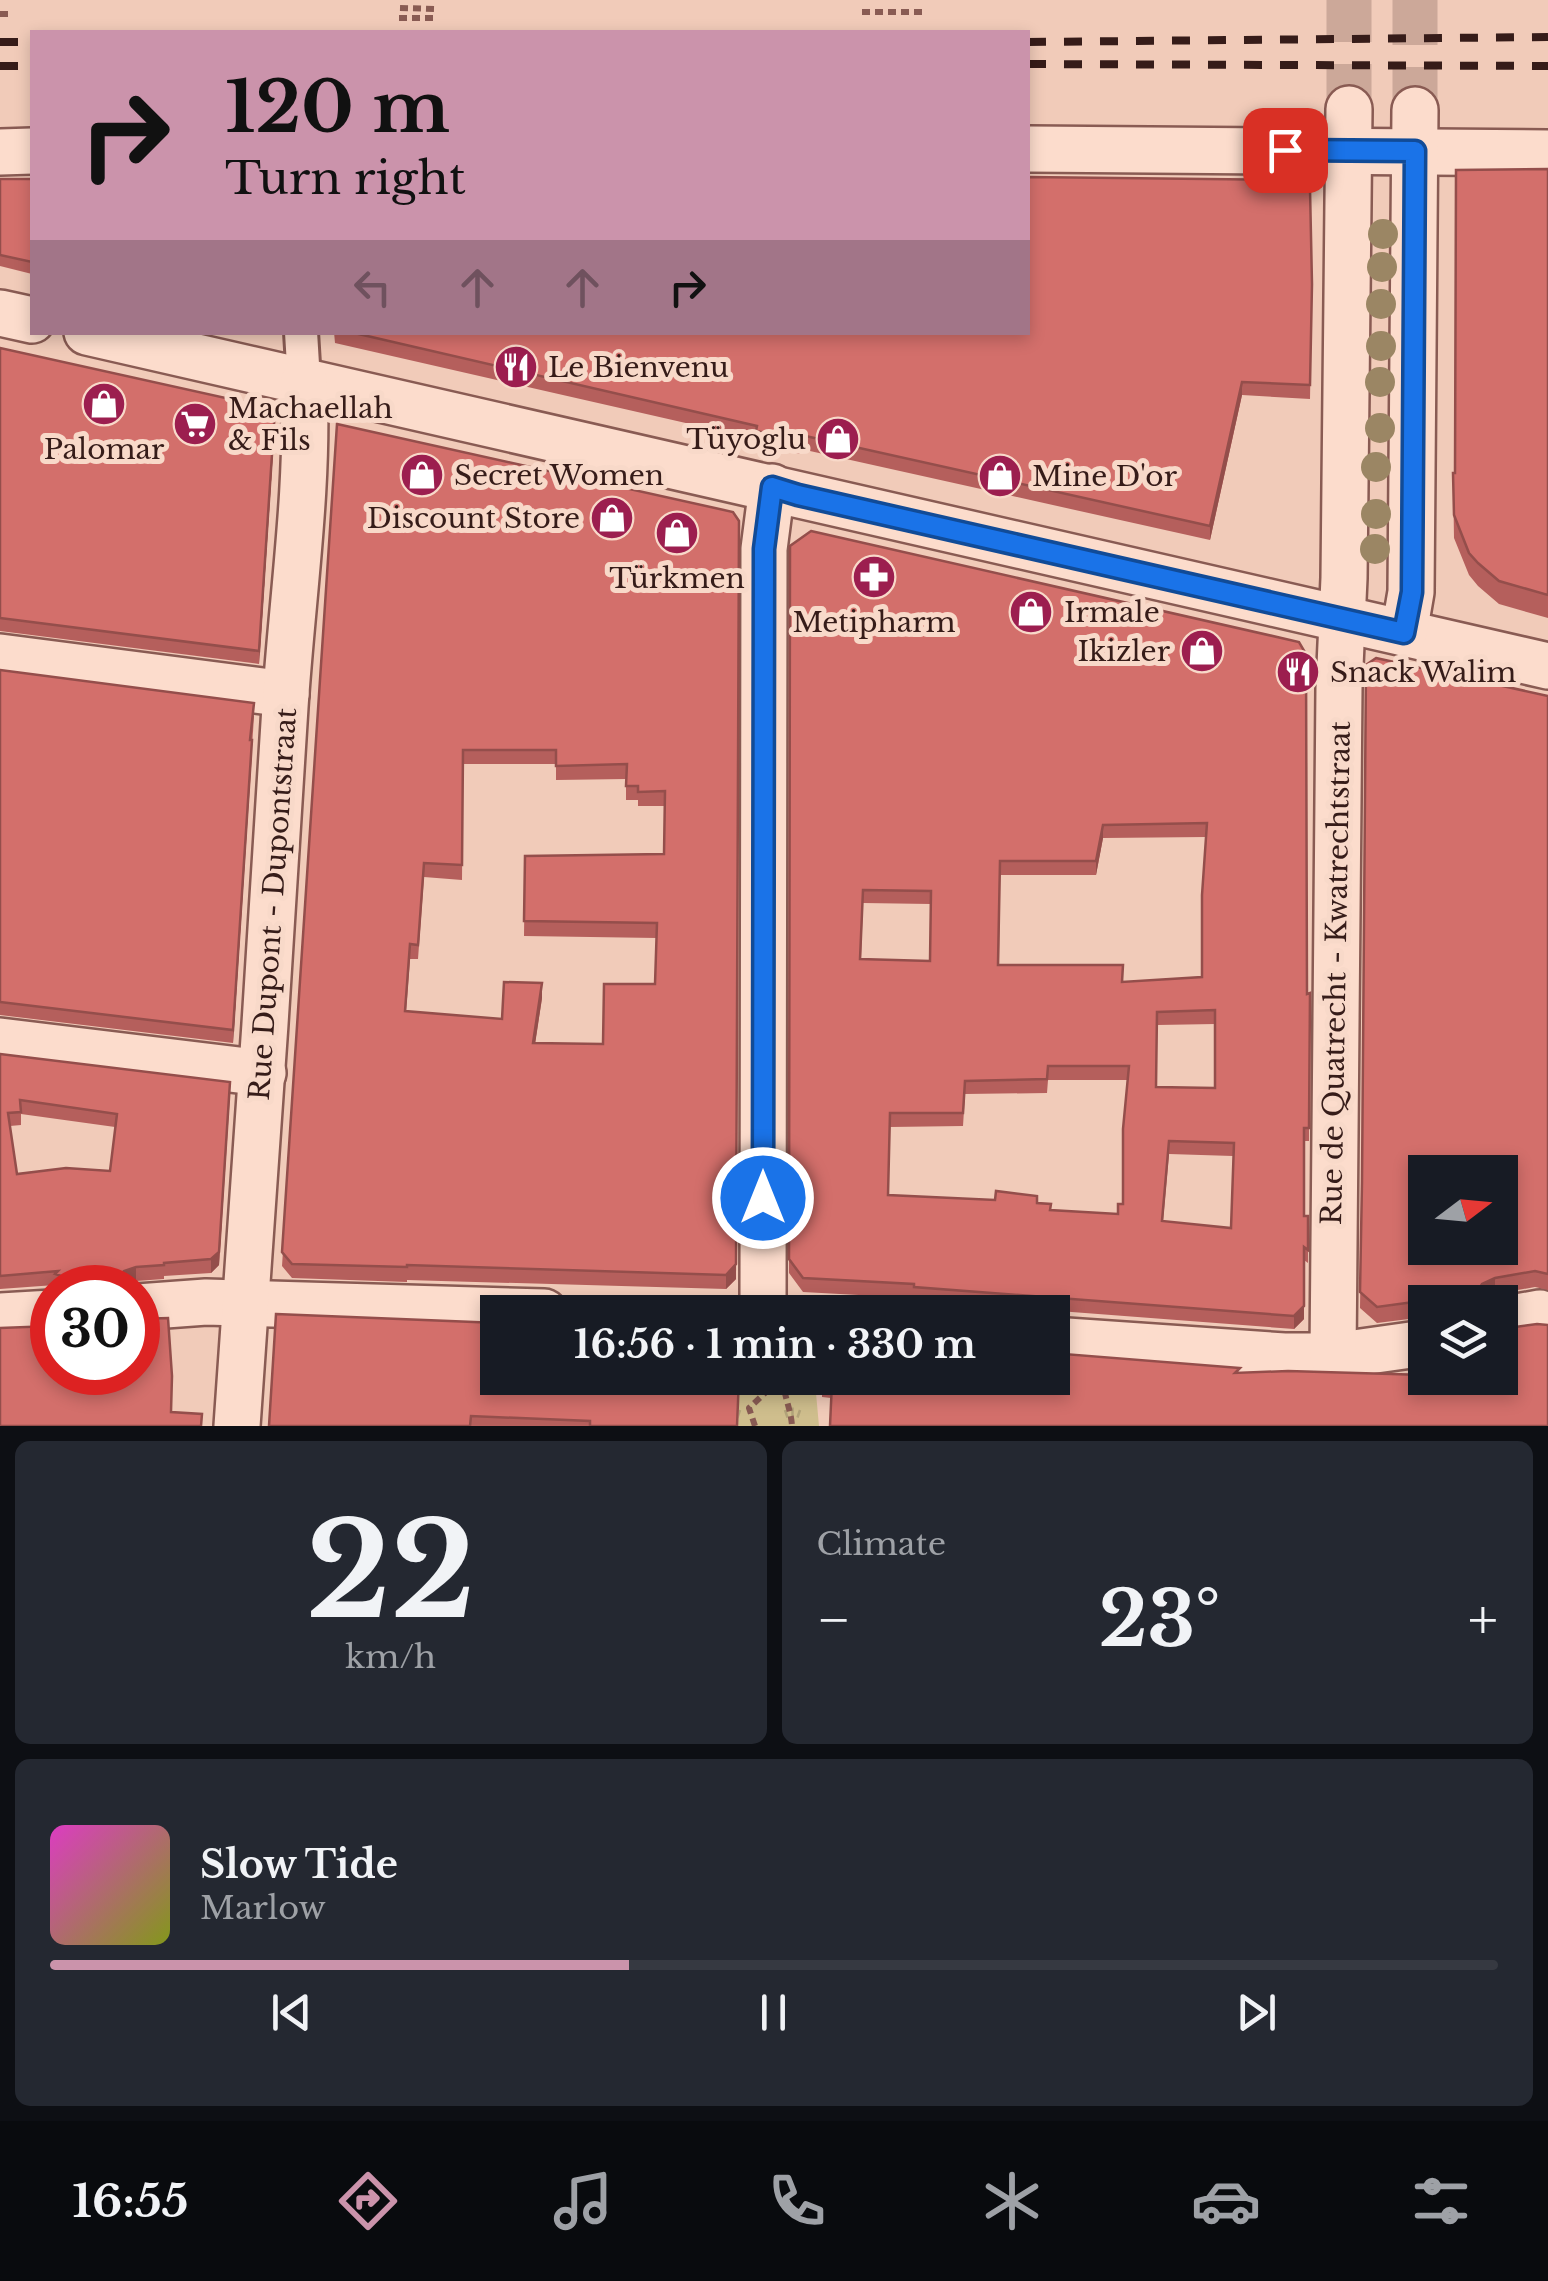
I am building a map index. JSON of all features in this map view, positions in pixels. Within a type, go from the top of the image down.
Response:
[{"type":"street","points":[[1030,149],[1349,130],[1415,131],[1548,153]]},
{"type":"street","name":"Rue de Quatrecht - Kwatrechtstraat","points":[[1333,1356],[1349,130]]},
{"type":"street","points":[[1404,633],[1412,592],[1415,131]]},
{"type":"street","points":[[0,152],[30,152]]},
{"type":"street","points":[[0,313],[30,320]]},
{"type":"street","points":[[100,335],[1548,666]]},
{"type":"street","points":[[302,335],[304,381]]},
{"type":"street","name":"Rue Dupont - Dupontstraat","points":[[237,1426],[307,436],[304,381]]},
{"type":"street","points":[[763,1295],[764,569],[772,487]]},
{"type":"street","points":[[0,657],[286,694]]},
{"type":"street","points":[[0,1041],[264,1073]]},
{"type":"street","points":[[160,1305],[206,1302],[480,1310]]},
{"type":"street","points":[[0,1316],[30,1314]]},
{"type":"street","points":[[1518,1317],[1548,1316]]},
{"type":"street","points":[[1070,1341],[1284,1356],[1333,1356],[1408,1345]]},
{"type":"path","points":[[400,8],[435,8]]},
{"type":"path","points":[[862,12],[924,12]]},
{"type":"path","points":[[399,18],[435,18]]},
{"type":"path","points":[[756,1426],[749,1408],[763,1395]]},
{"type":"path","points":[[785,1395],[792,1426]]},
{"type":"green space","points":[[739,1395],[816,1395],[819,1426],[738,1426]]},
{"type":"building","points":[[1548,169],[1548,595],[1499,581],[1469,553],[1454,515],[1453,473],[1456,170]]},
{"type":"building","points":[[1030,177],[1302,180],[1310,189],[1310,385],[1242,382],[1210,526],[801,435],[800,440],[756,431],[757,426],[363,335],[1030,335]]},
{"type":"building","points":[[0,179],[30,179],[30,262],[0,255]]},
{"type":"building","points":[[0,348],[275,409],[259,651],[0,618]]},
{"type":"building","points":[[337,424],[733,512],[739,521],[736,1264],[726,1275],[292,1264],[282,1252]],"holes":[[[463,750],[556,750],[556,766],[627,764],[626,786],[638,786],[638,792],[665,791],[664,854],[525,856],[524,921],[657,923],[655,984],[604,984],[603,1044],[533,1043],[542,983],[504,982],[502,1019],[405,1011],[410,944],[418,945],[424,863],[462,865]]]},
{"type":"building","points":[[811,531],[1299,642],[1306,654],[1307,994],[1310,993],[1309,1128],[1304,1128],[1308,1250],[1304,1247],[1304,1306],[1294,1316],[1070,1299],[1070,1295],[1019,1295],[803,1278],[789,1259],[790,546]],"holes":[[[1207,823],[1202,977],[1122,982],[1123,965],[998,965],[1000,861],[1096,861],[1103,825]],[[863,890],[931,891],[930,961],[860,959]],[[1215,1010],[1215,1088],[1156,1087],[1157,1012]],[[1048,1066],[1129,1066],[1123,1129],[1123,1204],[1118,1204],[1118,1214],[1050,1210],[1051,1204],[1037,1203],[1037,1196],[996,1191],[995,1200],[888,1195],[890,1113],[963,1113],[965,1081],[1047,1079]],[[1169,1141],[1234,1143],[1231,1228],[1162,1221]]]},
{"type":"building","points":[[1376,658],[1548,696],[1548,1274],[1535,1271],[1495,1278],[1481,1285],[1408,1285],[1408,1303],[1377,1307],[1360,1292],[1366,665]]},
{"type":"building","points":[[0,670],[254,703],[233,1030],[0,1002]]},
{"type":"building","points":[[0,1054],[230,1082],[219,1252],[211,1259],[160,1265],[30,1265],[30,1273],[0,1276]],"holes":[[[20,1100],[117,1114],[110,1171],[66,1168],[17,1174],[8,1113],[21,1112]]]},
{"type":"building","points":[[276,1314],[480,1322],[480,1395],[738,1395],[737,1426],[590,1426],[590,1421],[471,1416],[470,1426],[269,1426]]},
{"type":"building","points":[[160,1318],[168,1318],[171,1412],[202,1414],[201,1426],[0,1426],[0,1328],[30,1327],[30,1395],[160,1395]]},
{"type":"building","points":[[1548,1325],[1548,1426],[830,1426],[831,1395],[1070,1395],[1070,1354],[1240,1368],[1235,1373],[1408,1375],[1408,1395],[1518,1395],[1518,1327]]},
{"type":"tunnel","points":[[1349,0],[1349,109]]},
{"type":"tunnel","points":[[1415,0],[1415,110]]},
{"type":"railway","points":[[1030,42],[1548,37]]},
{"type":"railway","points":[[0,42],[30,42]]},
{"type":"railway","points":[[1030,64],[1548,66]]},
{"type":"railway","points":[[0,66],[30,66]]},
{"type":"place","name":"Le Bienvenu","points":[[516,367]]},
{"type":"place","name":"Palomar","points":[[104,404]]},
{"type":"place","name":"Machaellah & Fils","points":[[195,424]]},
{"type":"place","name":"Tüyoglu","points":[[838,439]]},
{"type":"place","name":"Secret Women","points":[[422,475]]},
{"type":"place","name":"Mine D'or","points":[[1000,476]]},
{"type":"place","name":"Discount Store","points":[[612,518]]},
{"type":"place","name":"Türkmen","points":[[677,533]]},
{"type":"place","name":"Metipharm","points":[[874,577]]},
{"type":"place","name":"Irmale","points":[[1031,612]]},
{"type":"place","name":"Ikizler","points":[[1202,651]]},
{"type":"place","name":"Snack Walim","points":[[1298,672]]},
{"type":"route","points":[[763,1198],[764,549],[772,487],[1404,633],[1412,592],[1415,151],[1285,150]]}]
